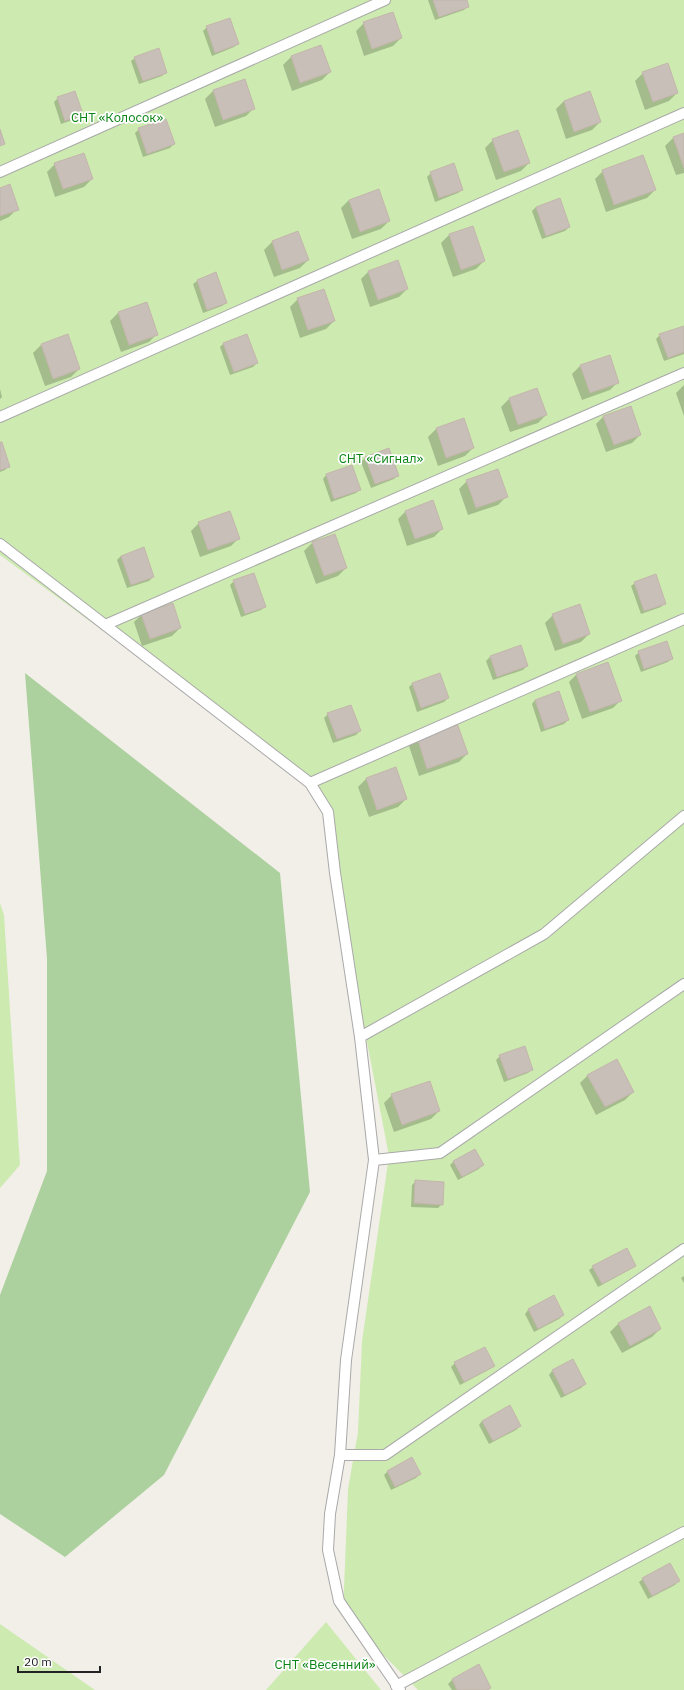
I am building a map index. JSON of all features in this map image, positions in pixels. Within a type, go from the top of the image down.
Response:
[{"type":"lane","points":[[0,172],[385,0]]},
{"type":"lane","points":[[0,418],[684,113]]},
{"type":"lane","points":[[105,625],[684,372]]},
{"type":"lane","points":[[0,544],[310,783],[328,812],[335,873],[360,1037],[374,1160],[346,1360],[340,1455],[330,1514],[328,1550],[339,1601],[398,1688],[684,1532]]},
{"type":"lane","points":[[310,783],[684,619]]},
{"type":"lane","points":[[360,1037],[544,934],[684,816]]},
{"type":"lane","points":[[374,1160],[440,1153],[684,984]]},
{"type":"lane","points":[[340,1455],[385,1455],[684,1249]]},
{"type":"green space","name":"СНТ «Сигнал»","points":[[0,0],[684,0],[684,1690],[418,1690],[343,1614],[348,1489],[358,1432],[362,1341],[389,1156],[318,789],[0,555]]},
{"type":"green space","points":[[25,673],[280,873],[310,1192],[164,1475],[65,1557],[0,1514],[0,1295],[47,1171],[47,959]]},
{"type":"green space","points":[[0,903],[4,915],[20,1165],[0,1188]]},
{"type":"green space","name":"СНТ «Весенний»","points":[[326,1622],[381,1690],[266,1690]]},
{"type":"green space","points":[[0,1624],[95,1690],[0,1690]]},
{"type":"building","points":[[433,0],[467,0],[469,7],[439,17]]},
{"type":"building","points":[[393,12],[402,38],[372,49],[363,22]]},
{"type":"building","points":[[230,18],[239,44],[215,53],[206,26]]},
{"type":"building","points":[[321,45],[331,72],[300,83],[291,56]]},
{"type":"building","points":[[159,48],[167,73],[143,81],[134,57]]},
{"type":"building","points":[[668,63],[678,93],[653,102],[642,72]]},
{"type":"building","points":[[245,79],[255,109],[223,120],[213,90]]},
{"type":"building","points":[[75,91],[83,114],[65,121],[57,97]]},
{"type":"building","points":[[590,91],[601,122],[574,132],[564,101]]},
{"type":"building","points":[[166,119],[175,144],[147,154],[138,128]]},
{"type":"building","points":[[0,129],[5,144],[0,146]]},
{"type":"building","points":[[518,130],[530,163],[504,172],[492,139]]},
{"type":"building","points":[[684,133],[684,168],[673,137]]},
{"type":"building","points":[[84,153],[93,179],[63,189],[54,163]]},
{"type":"building","points":[[643,155],[656,190],[614,205],[602,170]]},
{"type":"building","points":[[454,163],[463,190],[439,198],[430,172]]},
{"type":"building","points":[[10,184],[19,210],[0,216],[0,188]]},
{"type":"building","points":[[379,189],[390,221],[360,232],[349,200]]},
{"type":"building","points":[[560,198],[570,227],[546,236],[536,207]]},
{"type":"building","points":[[473,226],[485,261],[461,270],[449,234]]},
{"type":"building","points":[[298,231],[309,260],[282,270],[272,241]]},
{"type":"building","points":[[398,260],[408,289],[378,300],[368,271]]},
{"type":"building","points":[[216,272],[227,303],[207,310],[197,280]]},
{"type":"building","points":[[324,289],[335,321],[308,330],[297,298]]},
{"type":"building","points":[[147,302],[158,335],[129,345],[118,312]]},
{"type":"building","points":[[684,326],[684,352],[668,358],[659,334]]},
{"type":"building","points":[[68,334],[80,369],[53,379],[41,344]]},
{"type":"building","points":[[247,334],[258,363],[234,372],[223,343]]},
{"type":"building","points":[[610,355],[619,383],[590,393],[580,365]]},
{"type":"building","points":[[537,388],[547,415],[518,425],[509,398]]},
{"type":"building","points":[[631,406],[641,435],[614,445],[603,416]]},
{"type":"building","points":[[464,418],[474,448],[446,458],[436,428]]},
{"type":"building","points":[[0,442],[2,442],[10,467],[0,470]]},
{"type":"building","points":[[389,448],[399,476],[375,484],[365,457]]},
{"type":"building","points":[[352,465],[361,490],[334,499],[326,474]]},
{"type":"building","points":[[498,469],[508,497],[476,508],[466,480]]},
{"type":"building","points":[[433,500],[443,529],[415,539],[405,511]]},
{"type":"building","points":[[230,511],[240,539],[208,550],[198,522]]},
{"type":"building","points":[[335,534],[347,568],[324,576],[312,542]]},
{"type":"building","points":[[144,547],[154,577],[131,585],[121,556]]},
{"type":"building","points":[[254,573],[266,607],[245,614],[233,580]]},
{"type":"building","points":[[656,574],[666,604],[644,611],[634,582]]},
{"type":"building","points":[[173,603],[181,628],[150,639],[141,614]]},
{"type":"building","points":[[580,604],[590,634],[563,644],[552,614]]},
{"type":"building","points":[[667,641],[673,659],[644,669],[638,651]]},
{"type":"building","points":[[521,645],[528,666],[497,677],[490,656]]},
{"type":"building","points":[[608,662],[622,701],[590,712],[576,674]]},
{"type":"building","points":[[440,673],[449,698],[421,708],[412,683]]},
{"type":"building","points":[[559,691],[569,720],[545,729],[535,700]]},
{"type":"building","points":[[351,705],[361,731],[337,739],[327,713]]},
{"type":"building","points":[[457,723],[468,754],[427,769],[417,737]]},
{"type":"building","points":[[396,767],[407,799],[377,810],[366,778]]},
{"type":"building","points":[[525,1046],[533,1070],[508,1079],[499,1055]]},
{"type":"building","points":[[617,1059],[634,1092],[605,1107],[587,1075]]},
{"type":"building","points":[[430,1081],[440,1111],[402,1125],[391,1094]]},
{"type":"building","points":[[475,1149],[484,1165],[462,1177],[453,1161]]},
{"type":"building","points":[[415,1180],[444,1182],[443,1205],[414,1203]]},
{"type":"building","points":[[627,1248],[636,1266],[602,1284],[592,1266]]},
{"type":"building","points":[[554,1295],[564,1315],[538,1329],[528,1309]]},
{"type":"building","points":[[650,1306],[661,1329],[630,1346],[618,1323]]},
{"type":"building","points":[[485,1347],[495,1366],[464,1382],[454,1362]]},
{"type":"building","points":[[573,1359],[586,1384],[565,1395],[552,1370]]},
{"type":"building","points":[[510,1405],[521,1426],[493,1441],[482,1421]]},
{"type":"building","points":[[412,1457],[421,1474],[395,1487],[387,1471]]},
{"type":"building","points":[[670,1563],[680,1581],[652,1596],[642,1578]]},
{"type":"building","points":[[479,1664],[491,1688],[487,1690],[457,1690],[452,1679]]},
{"type":"park label","name":"СНТ «Колосок»","points":[[117,117]]}]
